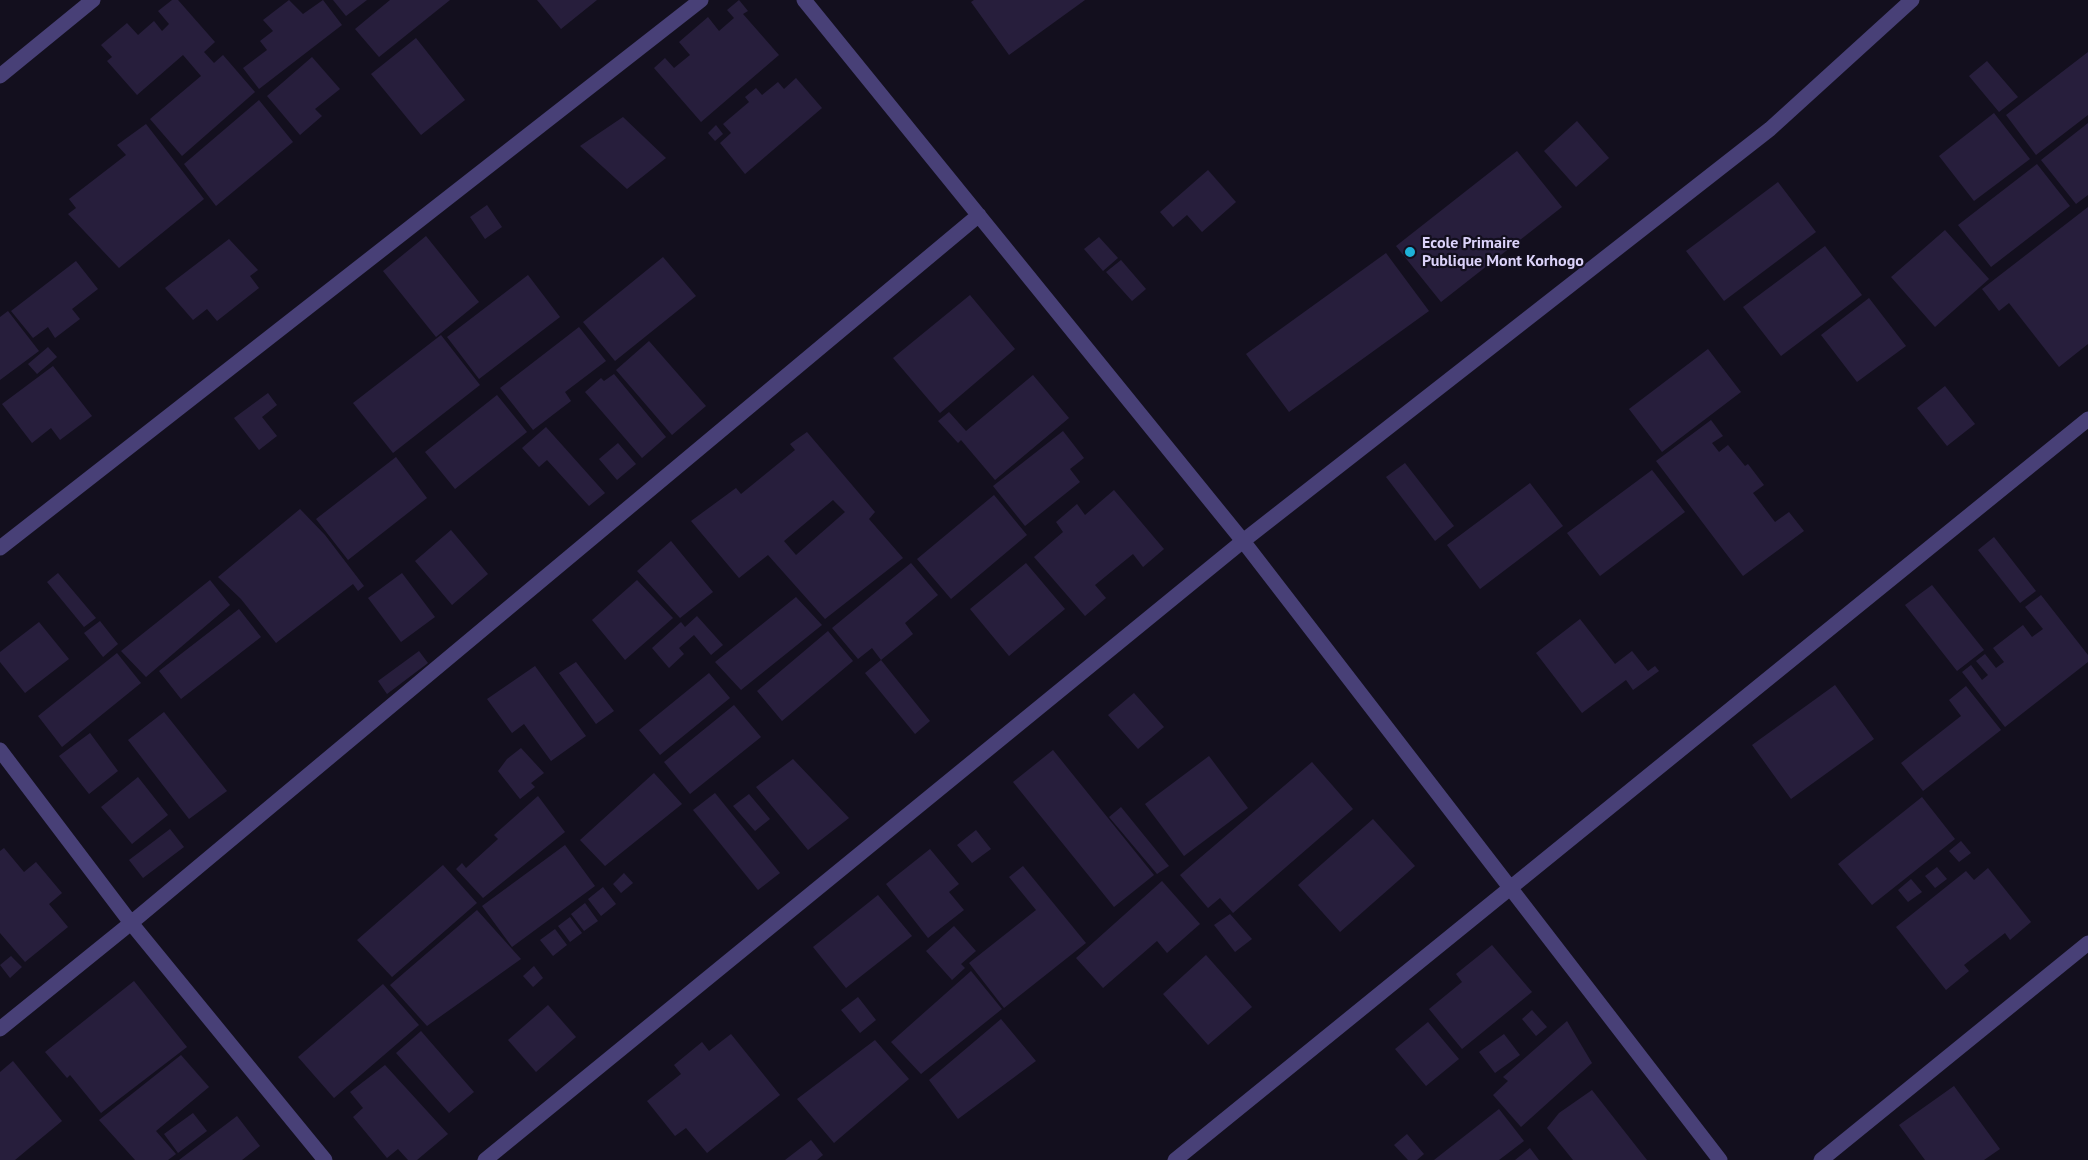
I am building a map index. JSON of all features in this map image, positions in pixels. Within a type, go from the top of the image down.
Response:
[{"type":"street","points":[[0,76],[93,0]]},
{"type":"street","points":[[0,548],[701,0]]},
{"type":"street","points":[[804,0],[1243,541],[1508,888],[1720,1160]]},
{"type":"street","points":[[485,1160],[1243,541],[1770,129],[1912,0]]},
{"type":"street","points":[[0,1029],[131,923],[980,215]]},
{"type":"street","points":[[1175,1160],[2088,419]]},
{"type":"street","points":[[0,750],[131,923],[325,1160]]},
{"type":"street","points":[[1821,1160],[2088,943]]},
{"type":"building","points":[[172,0],[178,0],[215,42],[204,52],[214,63],[223,55],[255,92],[182,156],[150,119],[201,76],[183,55],[137,95],[107,61],[112,57],[101,45],[127,23],[138,35],[154,21],[162,31],[169,24],[158,11]]},
{"type":"building","points":[[289,0],[303,14],[323,0],[342,25],[259,89],[243,68],[267,50],[260,41],[273,31],[263,20]]},
{"type":"building","points":[[333,0],[367,0],[346,16]]},
{"type":"building","points":[[390,0],[450,0],[379,57],[355,29]]},
{"type":"building","points":[[537,0],[597,0],[561,29]]},
{"type":"building","points":[[739,0],[748,11],[743,14],[779,55],[701,122],[654,68],[665,58],[674,68],[690,55],[679,42],[708,17],[719,31],[734,18],[727,10]]},
{"type":"building","points":[[974,0],[1085,0],[1009,55],[971,2]]},
{"type":"building","points":[[416,38],[465,100],[421,135],[371,74]]},
{"type":"building","points":[[2088,52],[2088,115],[2036,155],[2006,115]]},
{"type":"building","points":[[312,57],[340,89],[315,109],[322,116],[300,135],[267,96]]},
{"type":"building","points":[[1987,61],[2018,97],[1999,112],[1969,76]]},
{"type":"building","points":[[796,78],[822,108],[745,174],[720,143],[731,133],[723,124],[749,102],[745,97],[756,88],[762,95],[778,82],[784,89]]},
{"type":"building","points":[[259,100],[293,142],[216,206],[184,164]]},
{"type":"building","points":[[1994,113],[2030,159],[1974,201],[1939,156]]},
{"type":"building","points":[[623,117],[666,158],[627,189],[580,146]]},
{"type":"building","points":[[1577,121],[1609,158],[1576,187],[1544,151]]},
{"type":"building","points":[[2088,123],[2088,195],[2076,204],[2041,160]]},
{"type":"building","points":[[146,124],[204,199],[119,268],[68,214],[76,208],[69,199],[126,155],[117,145]]},
{"type":"building","points":[[716,125],[723,134],[715,141],[708,133]]},
{"type":"building","points":[[1517,151],[1562,207],[1441,302],[1396,246]]},
{"type":"building","points":[[2037,164],[2070,206],[1991,267],[1958,225]]},
{"type":"building","points":[[1208,170],[1236,202],[1202,232],[1187,215],[1173,227],[1160,212]]},
{"type":"building","points":[[1778,182],[1816,232],[1724,301],[1686,251]]},
{"type":"building","points":[[487,205],[502,227],[485,239],[470,217]]},
{"type":"building","points":[[2088,207],[2088,344],[2059,367],[2009,303],[1999,311],[1982,289]]},
{"type":"building","points":[[1945,230],[1989,279],[1935,327],[1891,277]]},
{"type":"building","points":[[426,236],[479,302],[436,337],[383,271]]},
{"type":"building","points":[[1099,237],[1118,258],[1103,271],[1084,249]]},
{"type":"building","points":[[229,239],[258,270],[250,276],[259,288],[217,321],[207,309],[193,320],[165,288]]},
{"type":"building","points":[[1825,246],[1862,295],[1781,356],[1743,307]]},
{"type":"building","points":[[1386,253],[1429,311],[1289,412],[1246,354]]},
{"type":"building","points":[[663,257],[696,296],[615,361],[583,322]]},
{"type":"building","points":[[1121,260],[1146,289],[1132,301],[1106,272]]},
{"type":"building","points":[[76,261],[98,289],[72,309],[80,319],[55,338],[48,327],[33,338],[11,311]]},
{"type":"building","points":[[528,275],[560,317],[479,379],[447,337]]},
{"type":"building","points":[[970,295],[1015,349],[940,413],[893,358]]},
{"type":"building","points":[[1869,298],[1906,346],[1857,382],[1821,335]]},
{"type":"building","points":[[8,311],[39,351],[0,380],[0,317]]},
{"type":"building","points":[[579,327],[606,361],[565,392],[571,401],[533,430],[500,388]]},
{"type":"building","points":[[441,335],[480,385],[393,453],[353,403]]},
{"type":"building","points":[[649,341],[706,406],[672,435],[616,370]]},
{"type":"building","points":[[48,347],[57,357],[37,374],[28,364]]},
{"type":"building","points":[[1708,349],[1741,392],[1662,452],[1629,409]]},
{"type":"building","points":[[53,366],[92,416],[60,440],[51,428],[32,443],[2,404]]},
{"type":"building","points":[[614,374],[666,437],[642,458],[585,392],[601,378],[604,381]]},
{"type":"building","points":[[1033,375],[1069,418],[995,480],[961,440],[958,443],[938,421],[949,412],[966,431]]},
{"type":"building","points":[[1945,386],[1975,424],[1947,446],[1917,408]]},
{"type":"building","points":[[268,393],[277,405],[262,417],[277,436],[259,450],[234,418]]},
{"type":"building","points":[[497,395],[527,432],[455,489],[425,452]]},
{"type":"building","points":[[1711,420],[1723,436],[1712,443],[1719,452],[1728,445],[1745,466],[1748,464],[1764,485],[1753,493],[1775,522],[1789,512],[1804,531],[1743,576],[1656,461]]},
{"type":"building","points":[[546,427],[605,493],[589,506],[547,460],[539,467],[522,448]]},
{"type":"building","points":[[1063,431],[1084,458],[1070,469],[1080,482],[1025,526],[993,486]]},
{"type":"building","points":[[807,432],[875,512],[869,519],[903,558],[825,619],[768,555],[739,578],[691,521],[736,488],[741,494],[795,450],[790,444]],"holes":[[[833,500],[845,512],[796,555],[784,541]]]},
{"type":"building","points":[[618,443],[636,464],[617,480],[599,459]]},
{"type":"building","points":[[396,457],[427,498],[348,560],[316,519]]},
{"type":"building","points":[[1405,463],[1454,526],[1435,541],[1386,477]]},
{"type":"building","points":[[1652,470],[1685,512],[1600,576],[1567,533]]},
{"type":"building","points":[[1530,483],[1563,526],[1480,589],[1447,545]]},
{"type":"building","points":[[1114,490],[1164,549],[1143,567],[1133,554],[1095,585],[1106,598],[1085,616],[1034,557],[1063,532],[1056,522],[1077,504],[1085,515]]},
{"type":"building","points":[[994,495],[1027,535],[951,599],[917,559]]},
{"type":"building","points":[[300,509],[325,535],[364,586],[358,591],[353,584],[276,643],[241,599],[218,577]]},
{"type":"building","points":[[451,530],[488,574],[452,605],[415,561]]},
{"type":"building","points":[[1994,537],[2036,591],[2020,603],[1978,550]]},
{"type":"building","points":[[671,541],[713,592],[680,618],[637,571]]},
{"type":"building","points":[[911,563],[938,595],[905,623],[913,634],[881,660],[872,648],[858,659],[832,628]]},
{"type":"building","points":[[1026,563],[1065,609],[1009,656],[970,609]]},
{"type":"building","points":[[58,573],[96,618],[84,627],[47,582]]},
{"type":"building","points":[[402,573],[435,617],[401,642],[368,598]]},
{"type":"building","points":[[210,580],[230,605],[146,677],[121,651]]},
{"type":"building","points":[[637,580],[673,618],[625,660],[592,620]]},
{"type":"building","points":[[1932,585],[1984,650],[1957,671],[1905,605]]},
{"type":"building","points":[[2041,595],[2088,655],[2088,662],[2005,727],[1962,672],[1971,665],[1982,680],[1988,675],[1976,661],[1985,654],[1996,668],[2004,662],[1993,648],[2023,625],[2032,637],[2043,629],[2025,607]]},
{"type":"building","points":[[796,597],[822,625],[741,690],[715,662]]},
{"type":"building","points":[[239,609],[261,637],[181,699],[159,671]]},
{"type":"building","points":[[697,616],[723,645],[711,655],[694,635],[679,648],[684,654],[669,668],[652,648],[681,622],[685,627]]},
{"type":"building","points":[[1580,619],[1615,664],[1632,651],[1648,671],[1655,666],[1659,671],[1633,690],[1626,680],[1582,713],[1536,653]]},
{"type":"building","points":[[100,621],[118,644],[103,657],[84,633]]},
{"type":"building","points":[[39,622],[69,659],[25,693],[0,662],[0,652]]},
{"type":"building","points":[[828,631],[853,661],[782,721],[757,691]]},
{"type":"building","points":[[419,651],[428,663],[387,694],[378,681]]},
{"type":"building","points":[[117,653],[141,683],[62,747],[38,716]]},
{"type":"building","points":[[881,660],[930,721],[915,734],[865,673]]},
{"type":"building","points":[[576,662],[614,711],[596,724],[559,673]]},
{"type":"building","points":[[535,666],[586,736],[551,761],[524,724],[512,733],[487,699]]},
{"type":"building","points":[[709,673],[730,698],[660,755],[639,730]]},
{"type":"building","points":[[1835,685],[1874,739],[1791,799],[1752,745]]},
{"type":"building","points":[[1966,686],[2001,730],[1923,791],[1901,763],[1961,716],[1949,700]]},
{"type":"building","points":[[1134,693],[1164,727],[1138,749],[1108,715]]},
{"type":"building","points":[[734,705],[761,737],[690,794],[664,762]]},
{"type":"building","points":[[164,712],[227,791],[189,819],[128,740]]},
{"type":"building","points":[[90,733],[118,771],[89,794],[59,756]]},
{"type":"building","points":[[521,748],[544,773],[531,783],[535,787],[520,799],[498,771],[507,759]]},
{"type":"building","points":[[1053,750],[1154,875],[1114,907],[1013,782]]},
{"type":"building","points":[[1209,756],[1248,808],[1184,856],[1145,804]]},
{"type":"building","points":[[793,759],[849,818],[808,850],[756,787]]},
{"type":"building","points":[[1312,762],[1353,809],[1233,913],[1220,898],[1208,908],[1180,875]]},
{"type":"building","points":[[654,773],[682,804],[605,866],[580,840]]},
{"type":"building","points":[[138,777],[168,815],[132,844],[101,807]]},
{"type":"building","points":[[715,793],[780,873],[758,890],[693,810]]},
{"type":"building","points":[[749,794],[770,819],[755,831],[733,806]]},
{"type":"building","points":[[538,796],[565,832],[483,898],[456,869],[462,863],[466,868],[498,839],[494,835]]},
{"type":"building","points":[[1922,797],[1955,839],[1872,905],[1838,864]]},
{"type":"building","points":[[1121,807],[1169,866],[1157,874],[1109,817]]},
{"type":"building","points":[[1373,819],[1415,866],[1340,932],[1298,885]]},
{"type":"building","points":[[170,829],[184,847],[143,878],[129,860]]},
{"type":"building","points":[[976,830],[991,849],[972,863],[957,845]]},
{"type":"building","points":[[1961,841],[1971,853],[1959,862],[1949,851]]},
{"type":"building","points":[[565,845],[595,886],[512,947],[482,906]]},
{"type":"building","points":[[4,848],[24,872],[36,862],[62,893],[49,904],[68,927],[25,962],[0,933],[0,851]]},
{"type":"building","points":[[930,849],[959,884],[949,892],[964,910],[928,938],[886,884]]},
{"type":"building","points":[[443,865],[477,903],[392,977],[357,940]]},
{"type":"building","points":[[1023,866],[1086,943],[1004,1008],[969,963],[1036,910],[1009,877]]},
{"type":"building","points":[[1937,867],[1947,879],[1935,888],[1925,876]]},
{"type":"building","points":[[1988,868],[2031,922],[2010,940],[2005,933],[1964,965],[1969,971],[1946,990],[1896,927],[1966,871],[1974,880]]},
{"type":"building","points":[[624,873],[633,883],[621,893],[613,884]]},
{"type":"building","points":[[1911,879],[1922,892],[1908,902],[1898,890]]},
{"type":"building","points":[[1162,881],[1200,924],[1167,953],[1157,941],[1103,988],[1076,958]]},
{"type":"building","points":[[603,887],[616,904],[601,916],[588,899]]},
{"type":"building","points":[[878,895],[912,936],[846,988],[813,947]]},
{"type":"building","points":[[585,903],[598,921],[584,931],[571,914]]},
{"type":"building","points":[[477,910],[521,959],[427,1026],[390,985]]},
{"type":"building","points":[[1230,914],[1252,939],[1235,952],[1214,925]]},
{"type":"building","points":[[570,917],[582,933],[570,942],[558,926]]},
{"type":"building","points":[[954,926],[976,951],[961,964],[965,968],[952,980],[926,951]]},
{"type":"building","points":[[555,929],[567,945],[553,956],[540,940]]},
{"type":"building","points":[[1492,945],[1532,992],[1462,1049],[1429,1009],[1462,982],[1456,974]]},
{"type":"building","points":[[1206,955],[1252,1007],[1208,1045],[1163,994]]},
{"type":"building","points":[[11,956],[22,967],[10,978],[0,965]]},
{"type":"building","points":[[534,966],[543,978],[533,987],[523,976]]},
{"type":"building","points":[[971,971],[1002,1009],[921,1074],[891,1042]]},
{"type":"building","points":[[134,981],[187,1047],[101,1113],[70,1075],[67,1078],[45,1052]]},
{"type":"building","points":[[383,984],[419,1025],[334,1098],[298,1057]]},
{"type":"building","points":[[858,997],[876,1020],[860,1033],[841,1010]]},
{"type":"building","points":[[548,1005],[576,1037],[536,1072],[508,1040]]},
{"type":"building","points":[[1532,1010],[1547,1027],[1536,1036],[1522,1019]]},
{"type":"building","points":[[1001,1019],[1036,1061],[958,1119],[929,1080]]},
{"type":"building","points":[[1567,1021],[1592,1063],[1521,1127],[1493,1095],[1508,1081],[1503,1077]]},
{"type":"building","points":[[1428,1022],[1459,1059],[1426,1086],[1395,1049]]},
{"type":"building","points":[[421,1031],[474,1092],[449,1113],[396,1053]]},
{"type":"building","points":[[731,1034],[780,1095],[707,1153],[686,1128],[675,1136],[647,1101],[681,1074],[674,1065],[702,1042],[709,1051]]},
{"type":"building","points":[[1504,1034],[1520,1055],[1495,1073],[1479,1052]]},
{"type":"building","points":[[875,1040],[909,1079],[834,1143],[797,1099]]},
{"type":"building","points":[[181,1055],[209,1087],[156,1131],[176,1154],[168,1160],[135,1160],[99,1120]]},
{"type":"building","points":[[13,1061],[62,1121],[15,1160],[0,1160],[0,1072]]},
{"type":"building","points":[[385,1065],[448,1134],[417,1160],[408,1160],[398,1149],[387,1158],[353,1117],[363,1108],[350,1092]]},
{"type":"building","points":[[1954,1086],[2000,1149],[1984,1160],[1925,1160],[1899,1125]]},
{"type":"building","points":[[1592,1090],[1647,1160],[1573,1160],[1547,1128],[1559,1113]]},
{"type":"building","points":[[1499,1109],[1524,1141],[1499,1160],[1434,1160]]},
{"type":"building","points":[[193,1113],[207,1131],[178,1153],[164,1134]]},
{"type":"building","points":[[237,1116],[260,1146],[242,1160],[179,1160]]},
{"type":"building","points":[[1407,1134],[1424,1154],[1417,1160],[1408,1160],[1394,1145]]},
{"type":"building","points":[[811,1140],[823,1155],[817,1160],[785,1160]]},
{"type":"building","points":[[1530,1148],[1539,1160],[1515,1160]]},
{"type":"place","name":"Ecole Primaire Publique Mont Korhogo","points":[[1410,252]]}]
